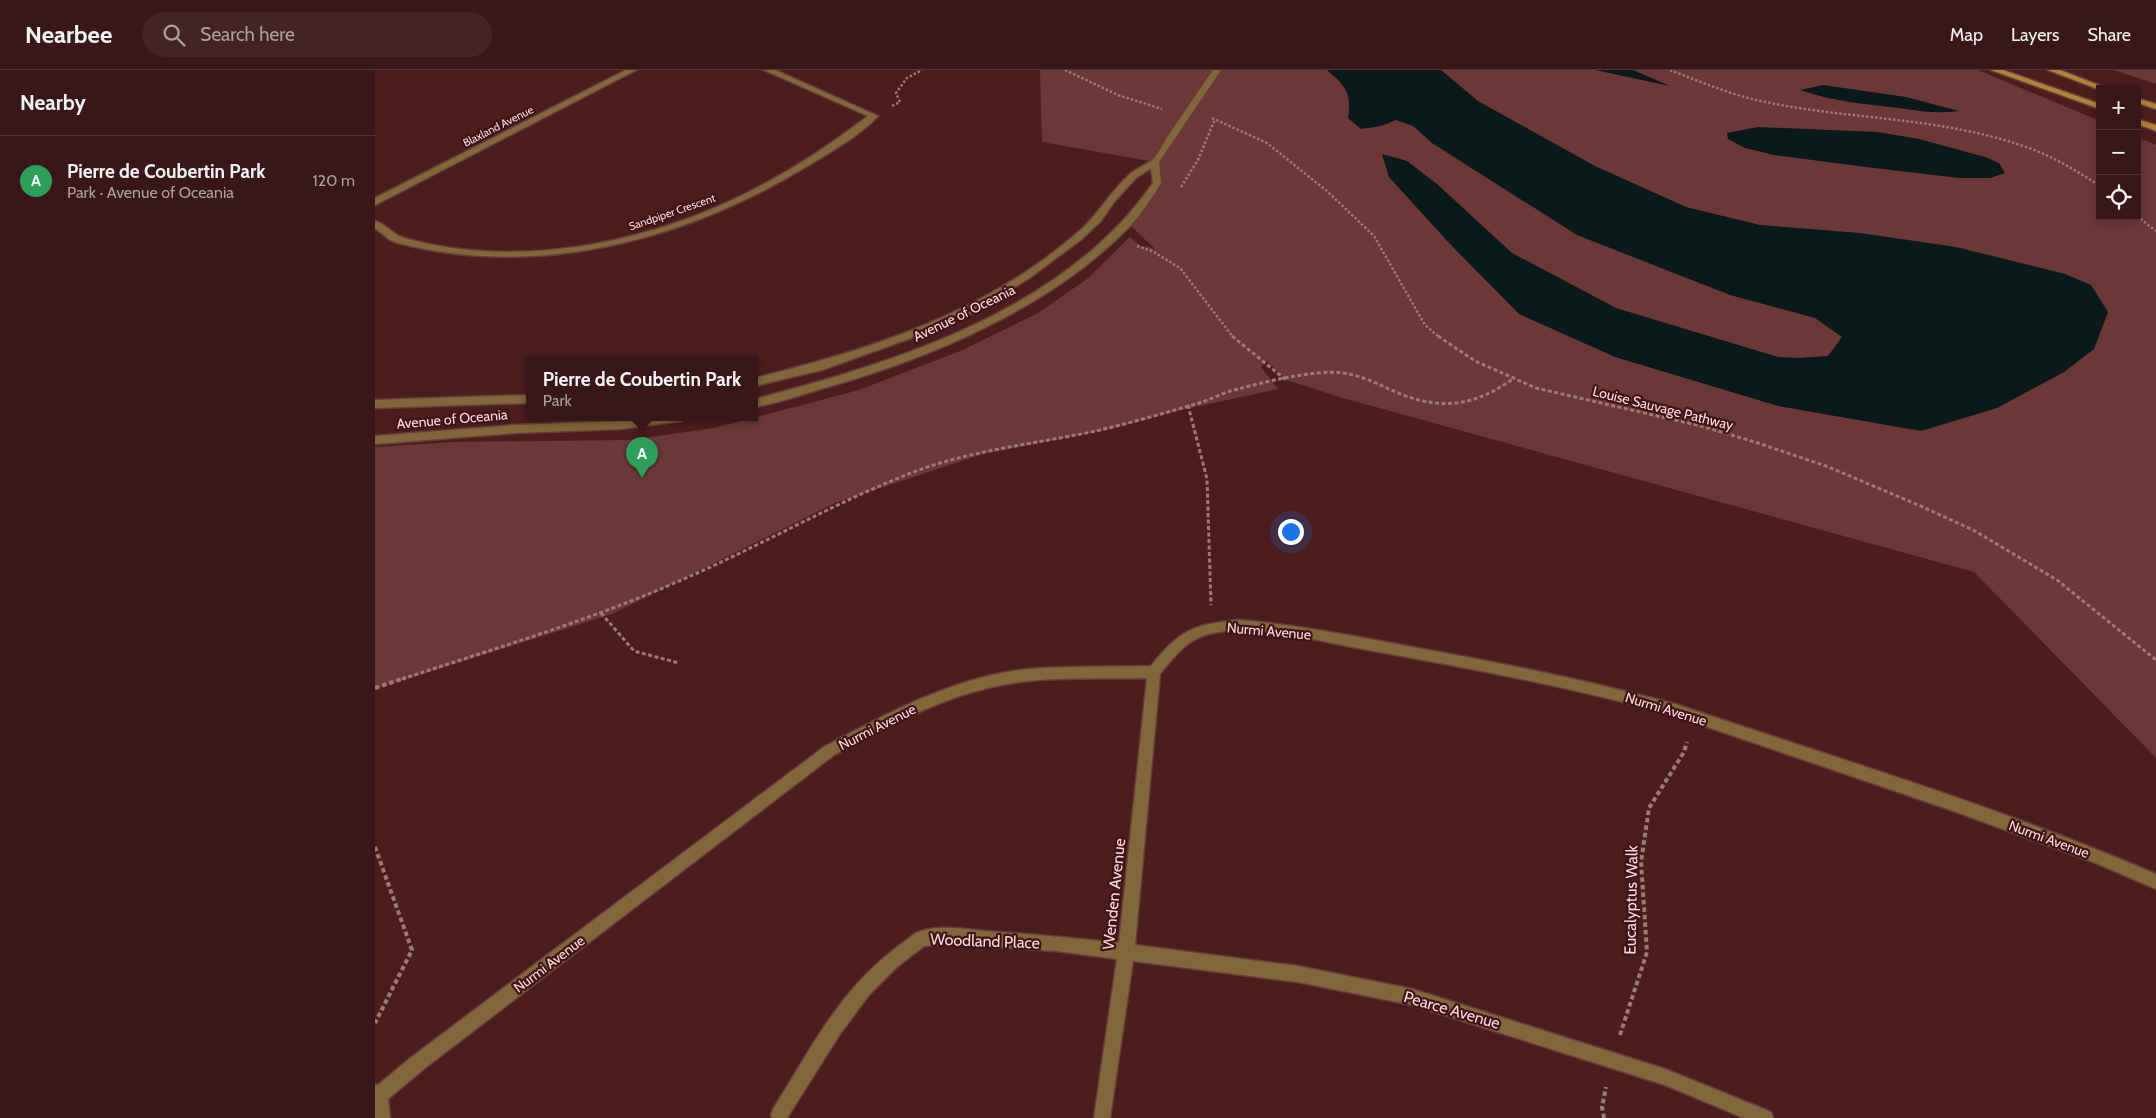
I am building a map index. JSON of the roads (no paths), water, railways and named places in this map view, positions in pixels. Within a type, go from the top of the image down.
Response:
[{"type":"main road","points":[[1995,70],[2096,106]]},
{"type":"main road","points":[[2051,70],[2096,86]]},
{"type":"main road","points":[[2141,101],[2156,107]]},
{"type":"main road","points":[[2141,122],[2156,128]]},
{"type":"street","name":"Blaxland Avenue","points":[[375,202],[632,70]]},
{"type":"street","name":"Sandpiper Crescent","points":[[375,224],[396,239],[457,252],[524,254],[576,249],[627,239],[691,220],[746,196],[812,160],[874,116],[768,70]]},
{"type":"street","name":"Avenue of Oceania","points":[[758,381],[826,364],[921,331],[968,311],[1025,277],[1079,237],[1098,219],[1110,200],[1133,176],[1155,162],[1217,70]]},
{"type":"street","name":"Avenue of Oceania","points":[[758,401],[805,390],[891,364],[955,338],[1010,311],[1066,274],[1107,242],[1127,222],[1157,183],[1155,162]]},
{"type":"street","name":"Avenue of Oceania","points":[[375,404],[526,399]]},
{"type":"street","name":"Avenue of Oceania","points":[[375,440],[515,428],[621,425],[651,421]]},
{"type":"street","name":"Nurmi Avenue","points":[[377,1094],[829,751],[868,729],[964,688],[1028,675],[1154,672],[1172,650],[1194,634],[1211,628],[1239,625],[1281,629],[1493,667],[1629,697],[1947,802],[2099,856],[2156,882]]},
{"type":"street","name":"Wenden Avenue","points":[[1102,1118],[1126,953],[1154,672]]},
{"type":"street","name":"Woodland Place","points":[[779,1115],[834,1028],[863,989],[891,961],[921,938],[947,936],[1056,943],[1126,953]]},
{"type":"street","name":"Pearce Avenue","points":[[1126,953],[1298,974],[1412,997],[1665,1077],[1765,1118]]},
{"type":"street","points":[[377,1094],[382,1118]]},
{"type":"place","name":"Pierre de Coubertin Park","points":[[642,478]]}]
